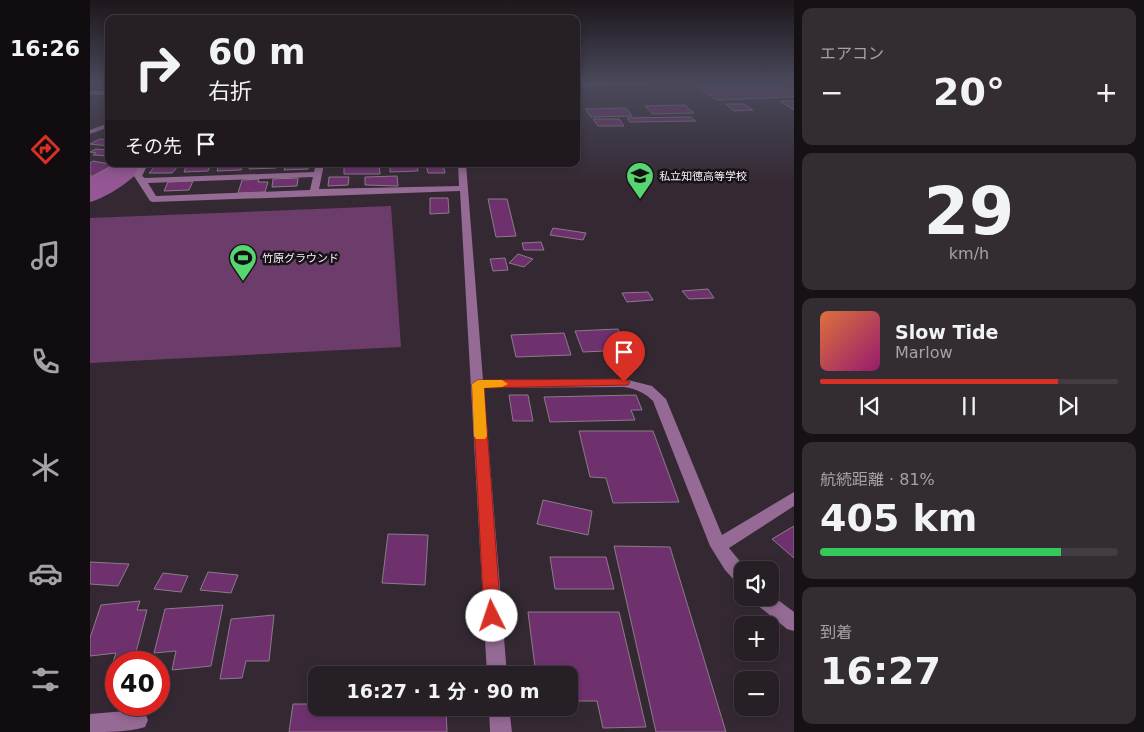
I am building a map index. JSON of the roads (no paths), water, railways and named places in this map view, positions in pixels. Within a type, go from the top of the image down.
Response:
[{"type":"street","points":[[90,132],[105,126]]},
{"type":"street","points":[[142,167],[138,176],[153,199],[463,188]]},
{"type":"street","points":[[314,192],[319,167]]},
{"type":"street","points":[[462,167],[496,666]]},
{"type":"street","points":[[143,181],[318,174]]},
{"type":"street","points":[[478,384],[624,382],[640,385],[651,390],[659,399],[718,546],[734,568]]},
{"type":"street","points":[[718,546],[794,498]]},
{"type":"street","points":[[773,606],[794,622]]},
{"type":"street","points":[[500,716],[501,732]]},
{"type":"street","points":[[90,724],[138,720]]},
{"type":"waterway","points":[[90,191],[125,167]]},
{"type":"place","name":"私立知徳高等学校","points":[[640,200]]},
{"type":"place","name":"竹原グラウンド","points":[[243,282]]}]
